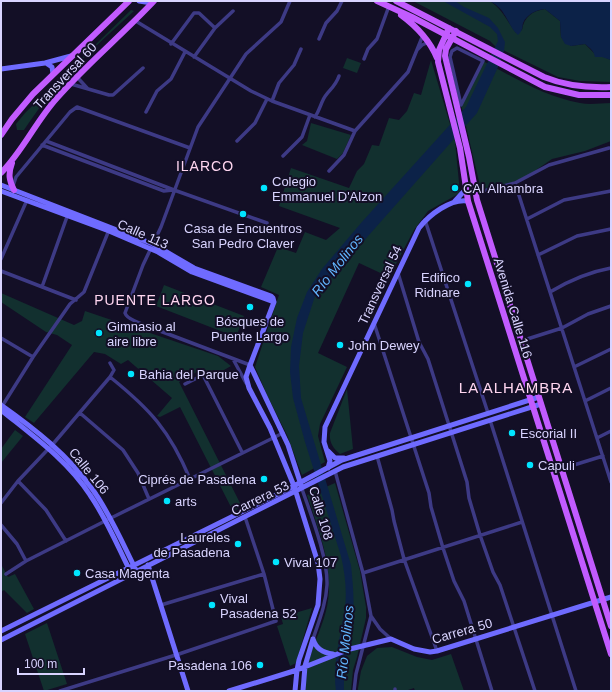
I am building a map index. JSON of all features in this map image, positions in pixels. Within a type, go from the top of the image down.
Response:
[{"type":"main road","name":"Transversal 60","points":[[1,136],[4,127],[25,102],[71,56],[130,1]]},
{"type":"main road","points":[[376,1],[452,38],[485,59],[502,64],[552,89],[579,95],[611,95]]},
{"type":"main road","points":[[396,1],[544,77],[580,87],[611,87]]},
{"type":"main road","name":"Transversal 60","points":[[1,173],[14,158],[49,108],[77,77],[153,2]]},
{"type":"main road","points":[[389,6],[407,19],[423,35],[429,42],[438,62]]},
{"type":"main road","name":"Avenida Calle 116","points":[[449,28],[439,50],[438,62],[463,165],[468,201],[611,654]]},
{"type":"main road","name":"Avenida Calle 116","points":[[456,31],[446,49],[445,56],[475,193],[611,626]]},
{"type":"main road","points":[[13,189],[9,174],[14,158]]},
{"type":"street","points":[[139,1],[153,2]]},
{"type":"street","points":[[250,365],[139,323],[126,316],[126,311],[143,265],[161,227],[198,127],[249,50],[281,22],[290,1]]},
{"type":"street","points":[[319,39],[326,23],[337,11],[342,1]]},
{"type":"street","points":[[364,59],[368,49],[377,39],[389,6]]},
{"type":"street","points":[[194,57],[215,28],[233,11]]},
{"type":"street","points":[[171,44],[194,13],[199,12],[215,28]]},
{"type":"street","points":[[134,20],[229,79],[267,99],[355,131]]},
{"type":"street","points":[[329,171],[344,155],[355,131],[407,74],[423,35]]},
{"type":"street","points":[[416,52],[422,45],[429,42]]},
{"type":"street","points":[[272,101],[279,83],[294,65],[301,49]]},
{"type":"street","points":[[459,49],[485,59],[474,80],[461,104],[450,56],[451,53],[454,50],[459,49]]},
{"type":"street","points":[[146,112],[157,91],[171,79],[186,52]]},
{"type":"street","points":[[1,69],[45,63],[71,56]]},
{"type":"street","points":[[45,63],[51,65],[53,74]]},
{"type":"street","points":[[71,84],[109,95],[115,94],[143,68]]},
{"type":"street","points":[[315,117],[321,107],[323,99],[335,86],[339,76]]},
{"type":"street","points":[[77,77],[87,88]]},
{"type":"street","points":[[237,141],[256,123],[267,99]]},
{"type":"street","points":[[13,189],[15,179],[70,112],[77,107],[190,148]]},
{"type":"street","points":[[282,156],[302,137],[310,115]]},
{"type":"street","points":[[46,141],[174,190],[267,223]]},
{"type":"street","points":[[42,145],[164,191],[174,190]]},
{"type":"street","points":[[475,193],[515,182],[550,165],[609,148]]},
{"type":"street","points":[[515,182],[597,438],[610,473],[611,482]]},
{"type":"street","name":"Calle 113","points":[[1,185],[152,246],[175,261],[193,270],[274,302]]},
{"type":"street","points":[[455,202],[466,189]]},
{"type":"street","name":"Calle 113","points":[[1,191],[68,213]]},
{"type":"street","points":[[527,219],[564,200],[611,191]]},
{"type":"street","points":[[1,260],[27,200]]},
{"type":"street","points":[[468,201],[462,200],[455,202],[434,212],[425,219],[488,413]]},
{"type":"street","points":[[42,286],[68,213]]},
{"type":"street","name":"Transversal 54","points":[[328,470],[330,461],[323,434],[325,427],[397,272],[425,219]]},
{"type":"street","points":[[1,407],[70,304],[84,292],[109,229]]},
{"type":"street","points":[[538,255],[577,236],[611,229]]},
{"type":"street","points":[[550,292],[586,274],[611,268]]},
{"type":"street","name":"Calle 113","points":[[193,270],[271,296],[274,302]]},
{"type":"street","points":[[1,271],[76,300]]},
{"type":"street","points":[[397,272],[419,342],[428,359],[452,432],[467,482],[469,498],[480,535],[493,572],[500,585],[535,691]]},
{"type":"street","points":[[249,388],[246,377],[274,302]]},
{"type":"street","points":[[521,341],[562,328],[588,314],[611,306]]},
{"type":"street","points":[[374,323],[429,493],[431,507],[442,546],[454,581],[464,601],[492,691]]},
{"type":"street","points":[[1,338],[34,357]]},
{"type":"street","points":[[574,367],[611,348]]},
{"type":"street","name":"Calle 108","points":[[233,359],[274,437],[294,486],[318,563],[320,579],[318,605],[308,631],[297,670],[295,691]]},
{"type":"street","points":[[1,503],[18,481],[51,446],[110,377],[114,370],[110,363]]},
{"type":"street","name":"Calle 108","points":[[250,365],[283,433],[301,483],[324,558],[327,584],[323,612],[305,666],[303,691]]},
{"type":"street","points":[[185,384],[204,375],[242,452]]},
{"type":"street","points":[[110,377],[135,397],[157,421],[178,452],[190,479]]},
{"type":"street","points":[[585,401],[611,388]]},
{"type":"street","name":"Carrera 53","points":[[1,640],[302,489],[314,479],[348,458],[539,397]]},
{"type":"street","name":"Carrera 53","points":[[328,470],[335,471],[351,464],[541,404]]},
{"type":"street","name":"Calle 106","points":[[1,407],[51,446],[78,471],[93,490],[134,572]]},
{"type":"street","points":[[80,413],[123,450],[138,473],[149,499]]},
{"type":"street","points":[[490,420],[576,691]]},
{"type":"street","points":[[597,438],[611,431]]},
{"type":"street","points":[[6,574],[26,561],[242,452],[283,433]]},
{"type":"street","points":[[326,448],[335,458],[348,458]]},
{"type":"street","points":[[377,456],[404,559],[437,651]]},
{"type":"street","points":[[561,469],[603,456]]},
{"type":"street","points":[[335,471],[363,573],[371,616],[356,674],[354,691]]},
{"type":"street","name":"Carrera 53","points":[[1,631],[294,486],[314,479]]},
{"type":"street","points":[[18,481],[46,510],[66,541]]},
{"type":"street","points":[[60,691],[272,623],[276,620],[264,574],[245,517]]},
{"type":"street","points":[[363,573],[442,546],[522,522]]},
{"type":"street","points":[[1,525],[17,544],[26,561]]},
{"type":"street","points":[[148,565],[188,691]]},
{"type":"street","points":[[161,605],[264,574]]},
{"type":"street","name":"Carrera 50","points":[[391,639],[414,649],[430,652],[437,651],[611,597]]},
{"type":"street","points":[[371,616],[380,629],[391,639]]},
{"type":"street","points":[[313,639],[321,651],[336,654]]},
{"type":"street","points":[[229,691],[297,670],[350,649],[391,639]]},
{"type":"green space","points":[[413,1],[490,1],[501,11],[516,33],[522,30],[523,25],[529,15],[536,11],[545,9],[560,21],[561,37],[571,46],[585,44],[594,53],[611,60],[611,82],[580,81],[558,77],[495,46],[490,41]]},
{"type":"green space","points":[[131,10],[134,11],[85,56],[53,90],[24,130],[17,130],[16,124],[25,113]]},
{"type":"green space","points":[[347,58],[361,63],[357,73],[343,68]]},
{"type":"green space","points":[[431,60],[455,141],[460,193],[428,211],[414,230],[389,277],[359,263],[318,353],[347,367],[320,424],[318,436],[325,462],[302,475],[287,435],[255,367],[279,295],[261,287],[278,247],[296,253],[305,232],[326,240],[340,228],[279,206],[291,168],[349,188],[357,171],[364,164],[372,145],[379,146],[389,118],[399,120],[407,111],[414,93],[421,95]]},
{"type":"green space","points":[[483,61],[530,86],[554,96],[584,104],[611,103],[611,141],[585,151],[552,159],[529,175],[513,182],[481,190],[461,105]]},
{"type":"green space","points":[[311,123],[351,135],[343,153],[337,159],[302,145],[307,141]]},
{"type":"green space","points":[[164,285],[244,316],[236,337],[156,306]]},
{"type":"green space","points":[[1,293],[74,325],[82,321],[85,311],[218,356],[231,366],[210,378],[204,368],[179,382],[242,507],[233,511],[180,407],[160,417],[157,416],[172,398],[128,360],[121,364],[105,354],[94,352],[34,423],[25,417],[72,345],[57,335],[46,332],[1,302]]},
{"type":"green space","points":[[347,389],[353,449],[340,454],[332,445],[330,433]]},
{"type":"green space","points":[[15,430],[23,436],[1,463],[1,449]]},
{"type":"green space","points":[[335,483],[360,571],[366,607],[366,618],[353,670],[351,691],[306,691],[308,663],[326,611],[329,596],[328,567],[325,552],[307,495]]},
{"type":"green space","points":[[1,564],[8,577],[15,574],[34,609],[27,613],[4,590],[1,592]]},
{"type":"green space","points":[[312,608],[296,663],[290,666],[277,626],[283,624],[281,617]]},
{"type":"green space","points":[[47,623],[67,684],[44,691],[25,634]]},
{"type":"green space","points":[[392,647],[417,657],[432,660],[451,654],[464,691],[415,691],[414,688],[405,691],[358,691],[361,671],[367,656],[377,648]]},
{"type":"water","name":"Río Molinos","points":[[443,1],[455,1],[464,7],[489,18],[498,28],[505,42],[504,51],[498,67],[477,113],[315,296],[303,333],[299,366],[301,398],[351,565],[354,602],[353,617],[345,665],[344,691],[336,691],[336,660],[346,602],[345,575],[341,556],[305,442],[293,398],[290,372],[291,347],[297,318],[307,292],[322,269],[361,223],[466,107],[498,41],[497,34],[490,27]]},
{"type":"water","points":[[490,1],[610,1],[611,60],[602,57],[595,57],[593,51],[585,44],[571,46],[565,44],[561,37],[560,21],[545,9],[535,11],[529,15],[523,23],[522,30],[518,35],[501,10]]},
{"type":"place","name":"Colegio Emmanuel D'Alzon","points":[[264,188]]},
{"type":"place","name":"CAI Alhambra","points":[[455,188]]},
{"type":"place","name":"Casa de Encuentros San Pedro Claver","points":[[243,214]]},
{"type":"place","name":"Edifico Ridnare","points":[[468,284]]},
{"type":"place","name":"Bósques de Puente Largo","points":[[250,307]]},
{"type":"place","name":"Gimnasio al aire libre","points":[[99,333]]},
{"type":"place","name":"John Dewey","points":[[340,345]]},
{"type":"place","name":"Bahia del Parque","points":[[131,374]]},
{"type":"place","name":"Escorial II","points":[[512,433]]},
{"type":"place","name":"Capuli","points":[[530,465]]},
{"type":"place","name":"Ciprés de Pasadena","points":[[264,479]]},
{"type":"place","name":"arts","points":[[167,501]]},
{"type":"place","name":"Laureles de Pasadena","points":[[238,544]]},
{"type":"place","name":"Vival 107","points":[[276,562]]},
{"type":"place","name":"Casa Magenta","points":[[77,573]]},
{"type":"place","name":"Vival Pasadena 52","points":[[212,605]]},
{"type":"place","name":"Pasadena 106","points":[[260,665]]},
{"type":"district","name":"ILARCO","points":[[205,166]]},
{"type":"district","name":"PUENTE LARGO","points":[[155,300]]},
{"type":"district","name":"LA ALHAMBRA","points":[[516,387]]}]
